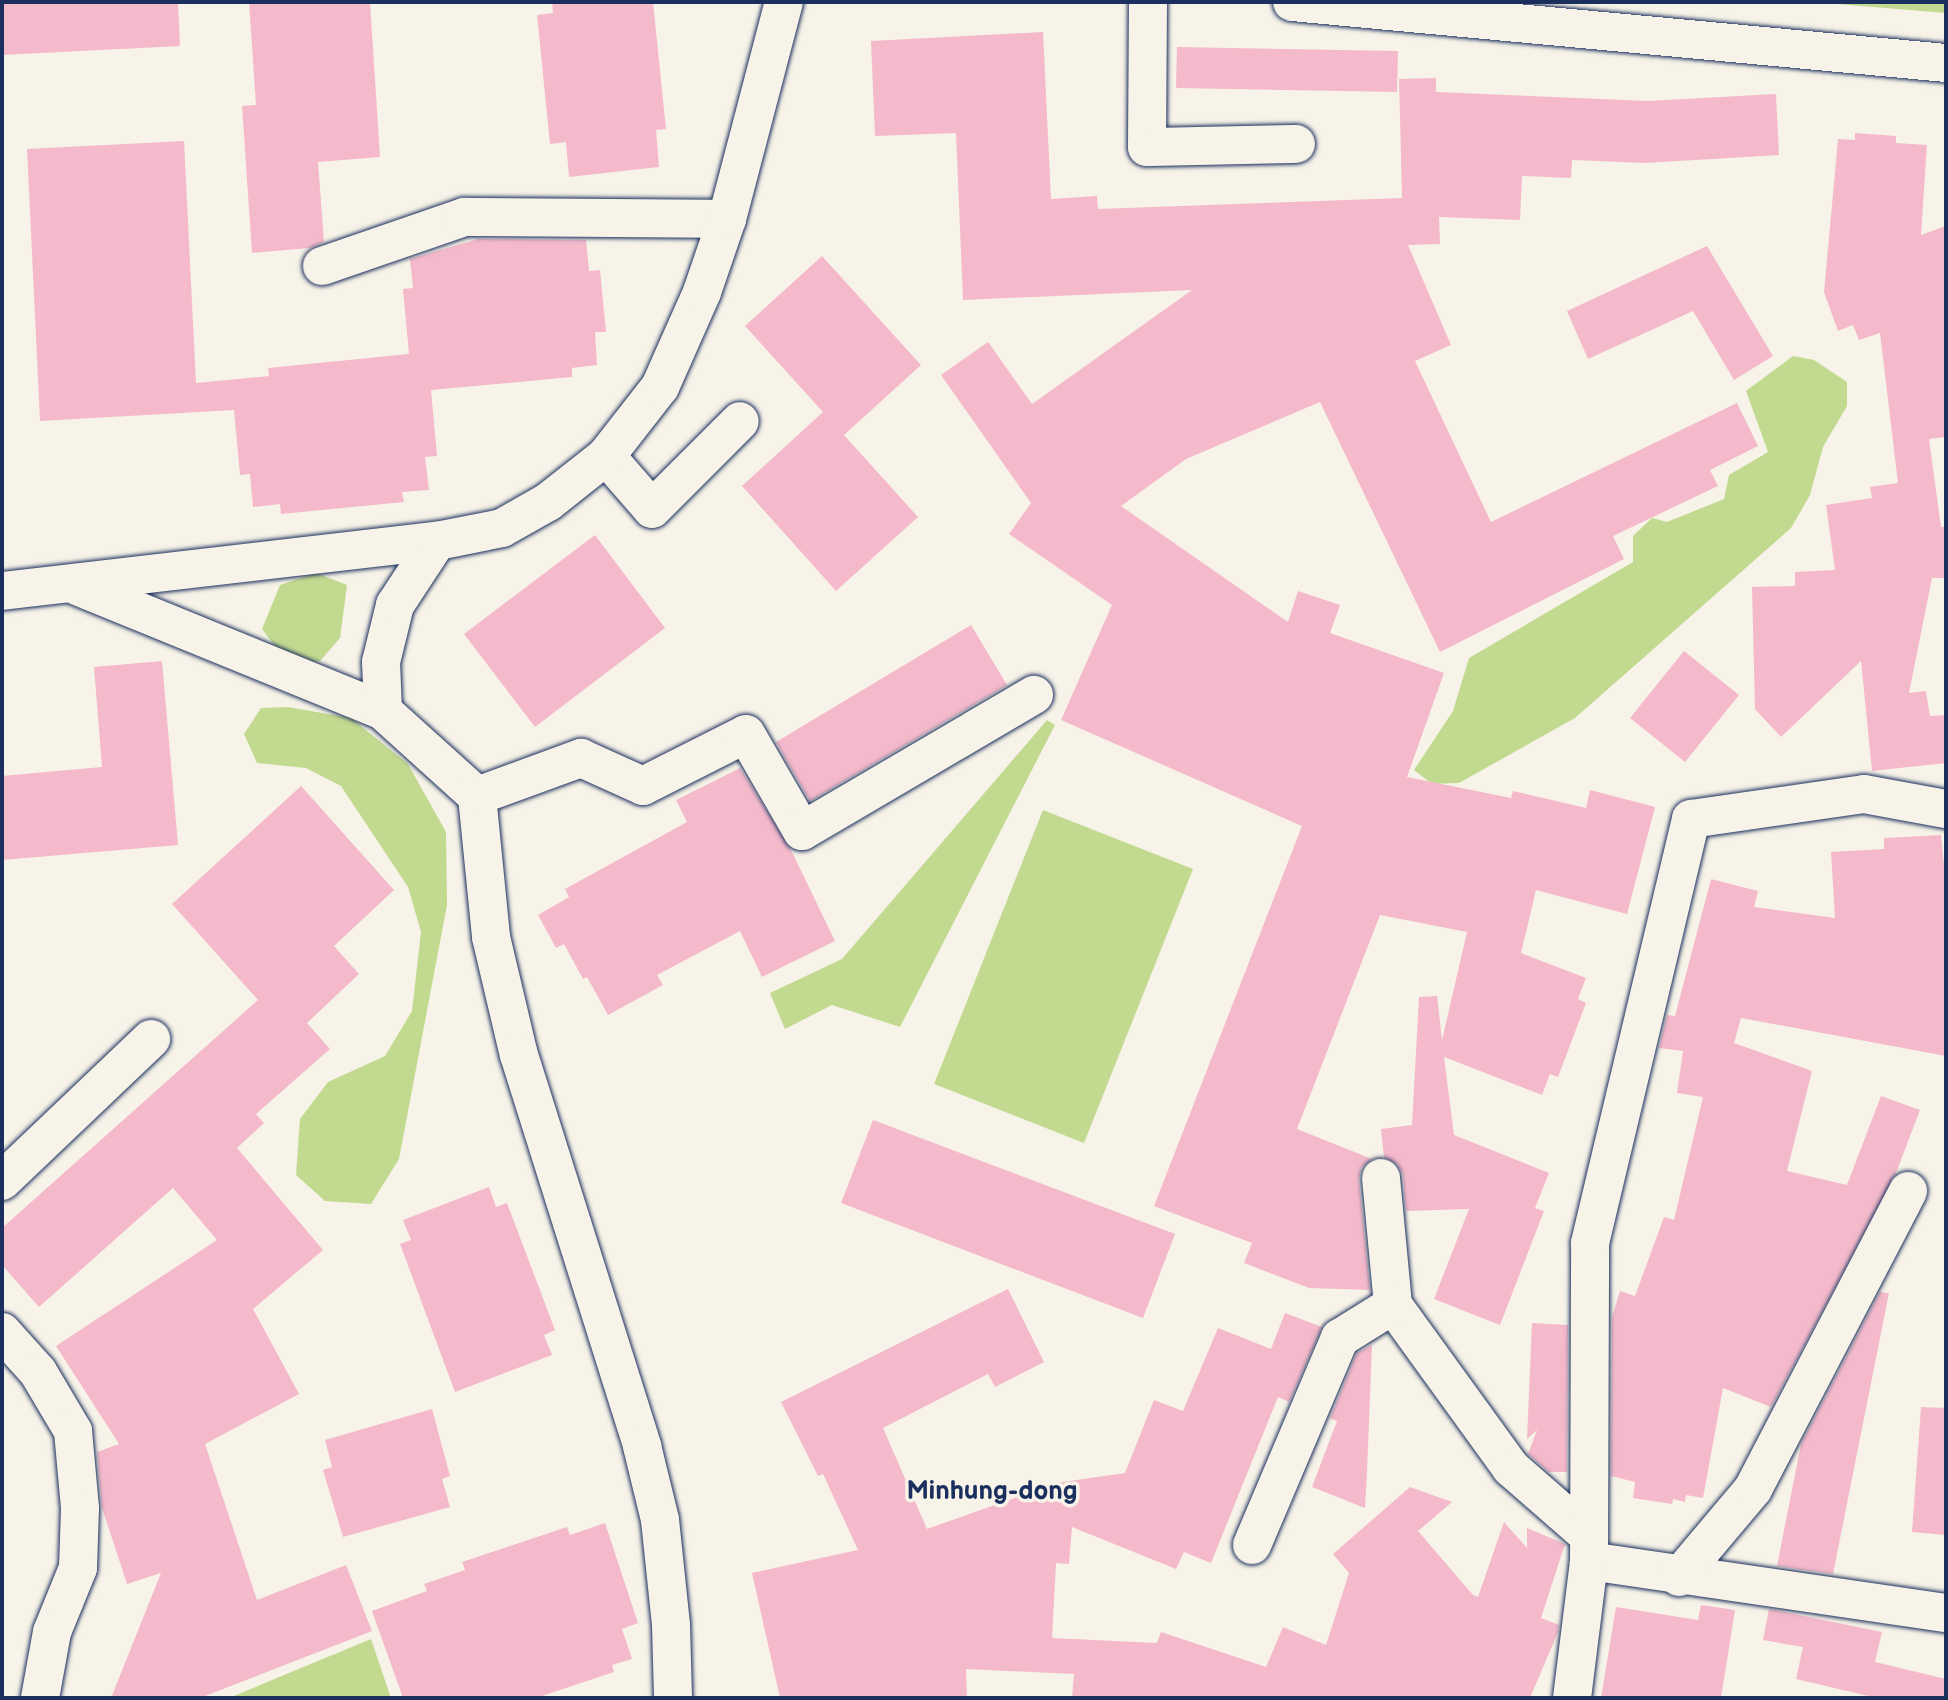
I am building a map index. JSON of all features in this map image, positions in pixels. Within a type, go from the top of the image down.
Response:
[{"type":"street","points":[[2,584],[77,586],[437,541],[502,528],[548,502],[606,456],[660,387],[727,219],[784,2]]},
{"type":"street","points":[[1148,2],[1147,147],[1296,144]]},
{"type":"street","points":[[1292,2],[1946,63]]},
{"type":"street","points":[[322,266],[464,217],[727,219]]},
{"type":"street","points":[[606,456],[652,509],[740,421]]},
{"type":"street","points":[[383,712],[381,662],[395,605],[437,541]]},
{"type":"street","points":[[77,586],[383,712],[477,796],[491,937],[519,1055],[642,1447],[660,1520],[671,1625],[673,1698]]},
{"type":"street","points":[[477,796],[581,758],[643,786],[746,734],[802,831],[1034,695]]},
{"type":"street","points":[[1572,1698],[1589,1549],[1590,1243],[1691,819],[1864,794],[1946,809]]},
{"type":"street","points":[[2,1181],[151,1039]]},
{"type":"street","points":[[1381,1178],[1393,1306],[1511,1468],[1589,1549],[1678,1577],[1946,1613]]},
{"type":"street","points":[[1678,1577],[1753,1489],[1908,1191]]},
{"type":"street","points":[[1252,1545],[1340,1338],[1393,1306]]},
{"type":"street","points":[[2,1332],[38,1372],[73,1431],[80,1508],[78,1568],[52,1632],[40,1698]]},
{"type":"green space","points":[[1812,2],[1946,2],[1946,13]]},
{"type":"green space","points":[[1793,356],[1814,360],[1847,382],[1847,406],[1823,447],[1810,495],[1791,528],[1575,718],[1459,783],[1432,784],[1414,770],[1453,711],[1469,658],[1633,562],[1633,536],[1652,518],[1667,522],[1724,499],[1729,475],[1768,452],[1746,391]]},
{"type":"green space","points":[[316,573],[347,585],[340,638],[320,661],[288,664],[262,629],[280,585]]},
{"type":"green space","points":[[288,707],[351,718],[408,764],[446,832],[447,905],[399,1159],[371,1204],[325,1201],[296,1175],[300,1119],[328,1082],[385,1056],[412,1011],[421,932],[408,887],[341,786],[306,768],[257,763],[244,734],[261,708]]},
{"type":"green space","points":[[1047,720],[1055,725],[900,1027],[832,1005],[785,1029],[770,993],[842,959]]},
{"type":"green space","points":[[1043,810],[1193,869],[1084,1143],[934,1084]]},
{"type":"green space","points":[[371,1639],[391,1698],[229,1698]]},
{"type":"building","points":[[2,2],[178,2],[180,46],[2,55]]},
{"type":"building","points":[[249,2],[370,2],[380,157],[318,162],[324,242],[310,248],[252,253],[242,106],[256,105]]},
{"type":"building","points":[[552,2],[653,2],[666,129],[656,130],[659,167],[569,177],[566,142],[550,144],[537,15],[553,13]]},
{"type":"building","points":[[1043,32],[1051,199],[1097,196],[1098,209],[1402,198],[1399,79],[1436,78],[1436,92],[1647,101],[1776,94],[1779,155],[1645,163],[1572,160],[1571,178],[1522,176],[1520,220],[1439,217],[1440,244],[1408,245],[1451,345],[1415,361],[1491,522],[1737,403],[1758,446],[1710,470],[1718,486],[1613,536],[1624,559],[1440,652],[1320,402],[1186,459],[1121,506],[1288,622],[1298,591],[1340,605],[1330,633],[1444,673],[1407,777],[1511,798],[1513,791],[1586,808],[1590,790],[1655,807],[1627,914],[1536,890],[1521,953],[1586,978],[1578,999],[1586,1003],[1558,1077],[1550,1074],[1542,1095],[1444,1057],[1454,1135],[1549,1173],[1535,1208],[1544,1211],[1500,1325],[1434,1299],[1469,1209],[1406,1211],[1403,1175],[1398,1165],[1384,1157],[1381,1129],[1412,1125],[1419,997],[1437,996],[1442,1040],[1467,932],[1380,915],[1297,1129],[1372,1159],[1361,1168],[1359,1180],[1370,1290],[1309,1288],[1244,1263],[1252,1243],[1154,1206],[1302,826],[1061,720],[1112,605],[1009,534],[1031,503],[941,375],[988,342],[1032,404],[1192,290],[963,300],[956,133],[875,136],[871,41]]},
{"type":"building","points":[[1177,47],[1398,51],[1397,92],[1176,88]]},
{"type":"building","points":[[1855,133],[1896,136],[1896,143],[1927,145],[1921,235],[1946,226],[1946,437],[1929,439],[1941,527],[1946,527],[1946,578],[1932,578],[1909,693],[1926,691],[1930,716],[1946,715],[1946,763],[1872,771],[1861,661],[1781,737],[1755,709],[1752,587],[1795,586],[1795,572],[1835,570],[1826,505],[1872,498],[1870,487],[1898,483],[1880,333],[1859,340],[1853,325],[1838,331],[1824,292],[1838,139],[1855,140]]},
{"type":"building","points":[[184,141],[196,383],[269,376],[268,368],[409,354],[403,289],[413,288],[410,259],[478,239],[586,240],[589,271],[600,270],[606,332],[595,332],[597,365],[572,368],[572,377],[431,390],[437,456],[425,457],[429,490],[402,492],[404,502],[281,514],[280,504],[253,507],[250,474],[240,475],[234,410],[40,421],[27,149]]},
{"type":"building","points":[[1707,246],[1773,356],[1734,380],[1693,311],[1588,359],[1567,311]]},
{"type":"building","points":[[822,256],[921,365],[844,435],[918,517],[836,591],[742,486],[823,412],[745,326]]},
{"type":"building","points":[[595,535],[665,628],[535,727],[464,634]]},
{"type":"building","points":[[971,625],[1007,685],[810,801],[776,742]]},
{"type":"building","points":[[1684,651],[1739,695],[1685,762],[1630,718]]},
{"type":"building","points":[[162,661],[178,845],[2,860],[2,776],[102,767],[94,667]]},
{"type":"building","points":[[740,768],[791,850],[835,941],[762,977],[740,931],[657,975],[663,985],[608,1015],[587,977],[583,979],[564,944],[556,948],[538,915],[569,897],[565,889],[687,822],[676,800]]},
{"type":"building","points":[[301,786],[394,890],[334,946],[359,974],[307,1023],[330,1049],[256,1114],[264,1123],[237,1148],[323,1250],[253,1309],[299,1394],[205,1444],[257,1600],[346,1565],[372,1631],[200,1698],[111,1698],[161,1573],[127,1584],[102,1508],[97,1452],[119,1444],[56,1346],[217,1240],[173,1188],[39,1307],[2,1265],[2,1228],[258,1000],[172,904]]},
{"type":"building","points":[[1941,835],[1946,885],[1946,1056],[1741,1018],[1734,1043],[1812,1071],[1787,1171],[1847,1185],[1881,1096],[1920,1110],[1896,1173],[1771,1407],[1723,1388],[1703,1498],[1686,1495],[1685,1502],[1673,1499],[1672,1504],[1633,1498],[1635,1482],[1611,1476],[1612,1317],[1620,1291],[1635,1296],[1664,1217],[1674,1220],[1703,1097],[1677,1093],[1683,1051],[1659,1048],[1667,1015],[1675,1016],[1711,879],[1758,891],[1754,907],[1835,918],[1831,852],[1884,849],[1884,838]]},
{"type":"building","points":[[873,1120],[1175,1234],[1143,1318],[841,1203]]},
{"type":"building","points":[[489,1187],[496,1207],[507,1203],[555,1330],[544,1335],[552,1355],[455,1392],[400,1244],[411,1240],[403,1220]]},
{"type":"building","points":[[1008,1289],[1044,1362],[995,1387],[988,1374],[883,1428],[927,1529],[1020,1496],[1021,1488],[1125,1473],[1154,1400],[1183,1411],[1218,1328],[1271,1349],[1285,1313],[1322,1327],[1289,1402],[1278,1397],[1211,1563],[1184,1552],[1176,1569],[1072,1527],[1069,1564],[1056,1563],[1052,1638],[1157,1643],[1161,1632],[1266,1667],[1283,1627],[1326,1645],[1349,1573],[1333,1554],[1410,1487],[1452,1502],[1418,1531],[1473,1595],[1478,1597],[1504,1522],[1527,1548],[1527,1528],[1565,1544],[1541,1618],[1559,1625],[1558,1632],[1530,1698],[1072,1698],[1074,1674],[966,1669],[967,1698],[780,1698],[752,1573],[858,1550],[823,1474],[818,1476],[781,1402]]},
{"type":"building","points":[[1880,1292],[1889,1293],[1833,1574],[1777,1566],[1801,1444]]},
{"type":"building","points":[[1532,1323],[1568,1325],[1567,1472],[1549,1472],[1528,1454],[1537,1430],[1527,1439]]},
{"type":"building","points":[[1372,1345],[1365,1508],[1312,1487],[1337,1421],[1330,1418],[1357,1353]]},
{"type":"building","points":[[1921,1407],[1946,1408],[1946,1535],[1912,1532]]},
{"type":"building","points":[[432,1409],[450,1476],[442,1479],[450,1507],[343,1537],[323,1470],[332,1467],[325,1440]]},
{"type":"building","points":[[605,1523],[638,1623],[622,1629],[632,1659],[612,1665],[614,1672],[536,1698],[403,1698],[372,1611],[427,1591],[424,1584],[465,1570],[462,1562],[567,1527],[570,1535]]},
{"type":"building","points":[[1701,1605],[1735,1610],[1721,1698],[1601,1698],[1616,1607],[1698,1620]]},
{"type":"building","points":[[1769,1609],[1882,1632],[1875,1662],[1946,1679],[1946,1698],[1877,1698],[1796,1679],[1803,1647],[1763,1640]]},
{"type":"district","name":"Minhung-dong","points":[[992,1492]]}]
